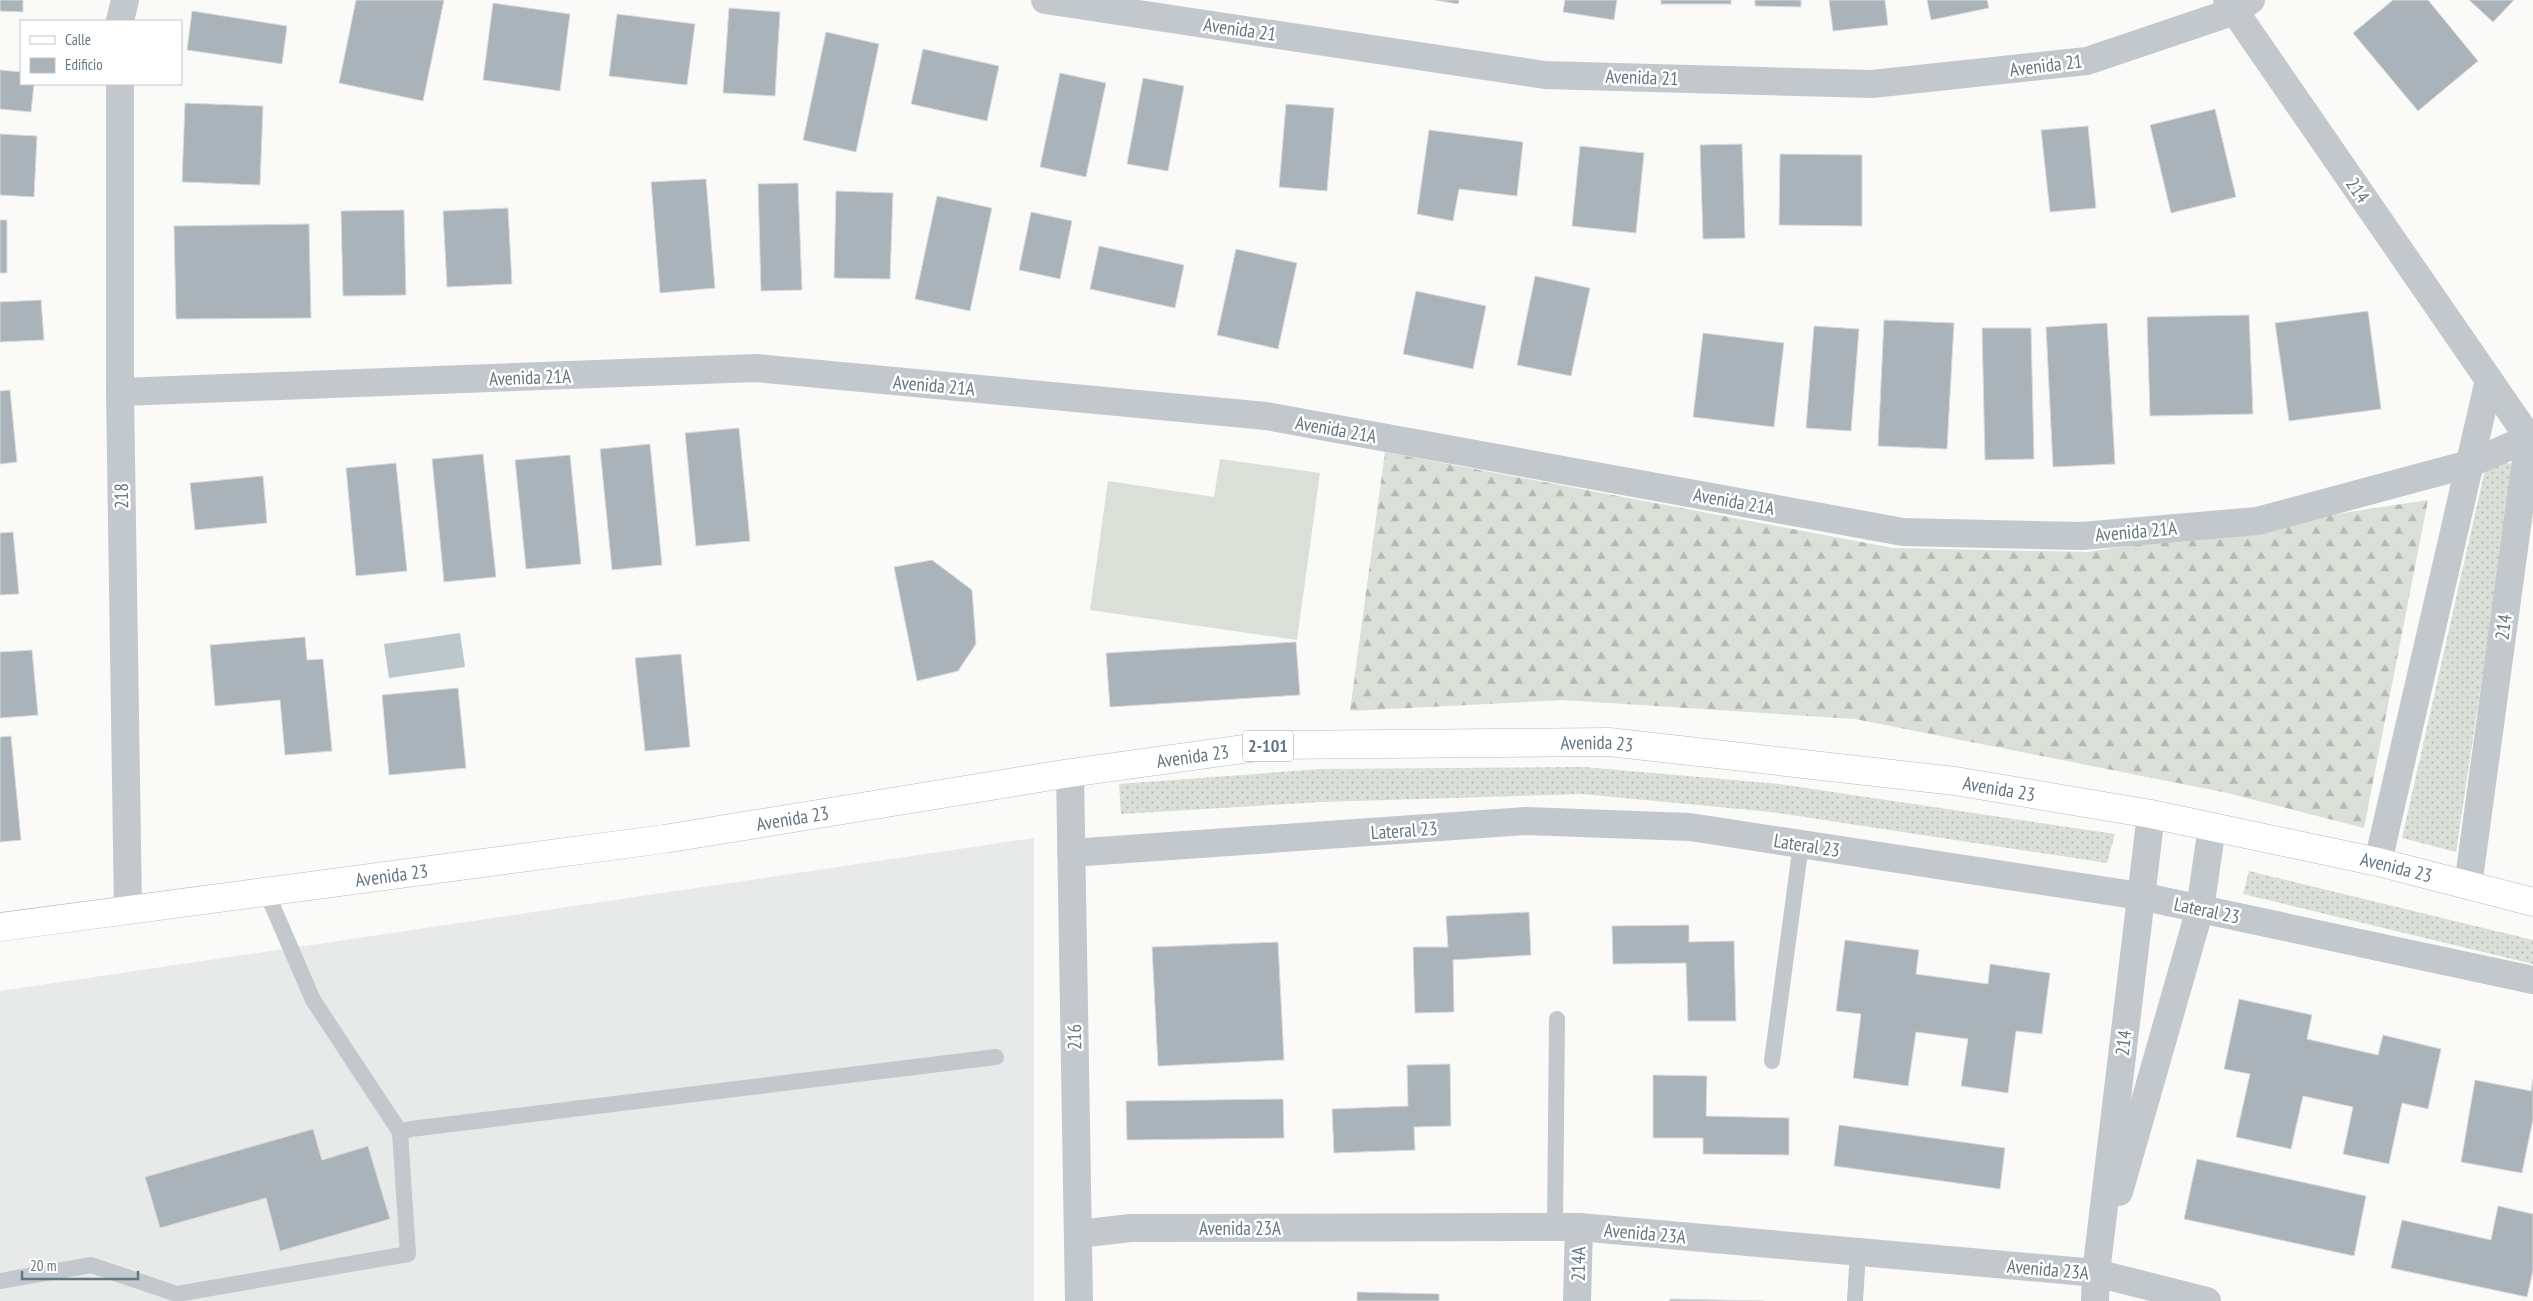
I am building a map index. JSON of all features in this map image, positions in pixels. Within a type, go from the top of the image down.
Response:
[{"type":"main road","name":"Avenida 23","points":[[0,927],[664,839],[1070,773],[1272,745],[1609,742],[1955,781],[2152,814],[2378,862],[2533,902]]},
{"type":"street","points":[[120,20],[125,0]]},
{"type":"street","name":"Avenida 21","points":[[1045,0],[1545,75],[1872,84],[2087,61],[2238,4]]},
{"type":"street","name":"214","points":[[2238,4],[2488,380],[2532,437],[2468,886]]},
{"type":"street","name":"218","points":[[120,85],[120,392],[128,909]]},
{"type":"street","name":"Avenida 21A","points":[[120,392],[756,368],[1266,416],[1903,532],[2082,536],[2257,520],[2469,464],[2532,437]]},
{"type":"street","points":[[2378,862],[2488,380]]},
{"type":"street","name":"216","points":[[1070,773],[1079,1301]]},
{"type":"street","name":"214","points":[[2095,1301],[2096,1273],[2140,896],[2152,814]]},
{"type":"street","name":"Lateral 23","points":[[1071,853],[1526,821],[1690,827],[2140,896],[2533,980]]},
{"type":"street","name":"214","points":[[2096,1273],[2200,909],[2212,827]]},
{"type":"street","name":"Avenida 23A","points":[[1078,1234],[1132,1228],[1567,1228],[1858,1251],[2096,1273],[2207,1301]]},
{"type":"street","name":"214A","points":[[1567,1228],[1577,1301]]},
{"type":"lane","points":[[1772,1062],[1801,844]]},
{"type":"lane","points":[[0,1281],[91,1265],[177,1294],[408,1254],[400,1132],[313,1000],[266,891]]},
{"type":"lane","points":[[1557,1019],[1567,1228]]},
{"type":"lane","points":[[400,1132],[430,1126],[996,1057]]},
{"type":"lane","points":[[1855,1301],[1858,1251]]},
{"type":"shaded area","points":[[460,633],[465,667],[389,678],[384,644]]},
{"type":"shaded area","points":[[1034,838],[1034,1301],[0,1301],[0,991]]},
{"type":"green space","points":[[1385,452],[1893,548],[2087,552],[2428,500],[2364,828],[2223,792],[1855,719],[1563,700],[1350,711]]},
{"type":"green space","points":[[1220,459],[1320,473],[1297,640],[1090,610],[1108,481],[1214,497]]},
{"type":"green space","points":[[2496,461],[2514,464],[2456,852],[2402,838],[2484,474],[2488,465]]},
{"type":"green space","points":[[1584,767],[1779,784],[2115,834],[2107,863],[1771,812],[1582,794],[1321,802],[1121,814],[1119,784],[1321,769]]},
{"type":"green space","points":[[2249,871],[2533,940],[2533,964],[2243,894]]},
{"type":"building","points":[[0,0],[23,0],[23,12],[0,11]]},
{"type":"building","points":[[356,0],[444,0],[423,101],[339,83]]},
{"type":"building","points":[[1435,0],[1459,0],[1458,4]]},
{"type":"building","points":[[1565,0],[1617,0],[1614,20],[1563,12]]},
{"type":"building","points":[[1661,0],[1731,0],[1731,4],[1661,4]]},
{"type":"building","points":[[1755,0],[1801,0],[1801,7],[1755,6]]},
{"type":"building","points":[[1829,0],[1885,0],[1888,25],[1833,31]]},
{"type":"building","points":[[1927,0],[1987,0],[1989,8],[1931,20]]},
{"type":"building","points":[[2393,0],[2428,0],[2478,61],[2418,111],[2353,33]]},
{"type":"building","points":[[2469,0],[2514,0],[2493,22]]},
{"type":"building","points":[[493,3],[570,14],[560,91],[483,80]]},
{"type":"building","points":[[729,8],[780,12],[775,96],[723,93]]},
{"type":"building","points":[[192,11],[287,26],[282,64],[187,50]]},
{"type":"building","points":[[617,14],[695,24],[687,85],[609,76]]},
{"type":"building","points":[[826,32],[879,44],[856,152],[803,140]]},
{"type":"building","points":[[923,49],[999,66],[987,121],[911,104]]},
{"type":"building","points":[[0,70],[20,72],[20,85],[34,85],[31,112],[0,109]]},
{"type":"building","points":[[1060,73],[1106,83],[1086,177],[1040,167]]},
{"type":"building","points":[[1143,78],[1184,86],[1168,171],[1127,164]]},
{"type":"building","points":[[185,103],[263,106],[260,185],[182,182]]},
{"type":"building","points":[[1286,104],[1334,108],[1327,191],[1279,187]]},
{"type":"building","points":[[2215,109],[2236,197],[2171,213],[2150,125]]},
{"type":"building","points":[[2088,126],[2096,208],[2050,212],[2041,130]]},
{"type":"building","points":[[1429,130],[1523,142],[1517,196],[1459,189],[1453,221],[1417,214]]},
{"type":"building","points":[[0,134],[37,136],[34,197],[0,195]]},
{"type":"building","points":[[1742,144],[1745,238],[1703,239],[1700,145]]},
{"type":"building","points":[[1580,146],[1644,153],[1636,233],[1572,226]]},
{"type":"building","points":[[1780,154],[1862,155],[1862,226],[1779,225]]},
{"type":"building","points":[[706,179],[715,288],[660,293],[651,182]]},
{"type":"building","points":[[798,183],[802,290],[761,291],[758,184]]},
{"type":"building","points":[[836,191],[893,193],[890,279],[834,278]]},
{"type":"building","points":[[937,196],[992,208],[970,311],[915,299]]},
{"type":"building","points":[[508,208],[512,284],[447,287],[443,211]]},
{"type":"building","points":[[404,210],[406,295],[343,296],[341,211]]},
{"type":"building","points":[[1031,212],[1072,221],[1060,279],[1019,270]]},
{"type":"building","points":[[0,220],[7,220],[7,273],[0,273]]},
{"type":"building","points":[[309,224],[311,318],[176,319],[174,226]]},
{"type":"building","points":[[1099,246],[1184,265],[1175,308],[1090,289]]},
{"type":"building","points":[[1236,249],[1297,263],[1278,349],[1217,335]]},
{"type":"building","points":[[1535,276],[1590,288],[1571,376],[1517,365]]},
{"type":"building","points":[[1416,291],[1486,306],[1473,369],[1403,354]]},
{"type":"building","points":[[41,300],[44,340],[0,342],[0,302]]},
{"type":"building","points":[[2368,311],[2381,409],[2289,421],[2275,323]]},
{"type":"building","points":[[2249,315],[2253,414],[2150,416],[2147,317]]},
{"type":"building","points":[[1884,320],[1954,323],[1947,449],[1878,446]]},
{"type":"building","points":[[2107,323],[2115,464],[2053,467],[2046,327]]},
{"type":"building","points":[[1814,326],[1859,329],[1851,431],[1806,428]]},
{"type":"building","points":[[1982,328],[2031,328],[2034,459],[1985,460]]},
{"type":"building","points":[[1703,333],[1784,343],[1774,427],[1693,417]]},
{"type":"building","points":[[10,390],[17,462],[0,464],[0,391]]},
{"type":"building","points":[[739,428],[750,541],[696,546],[685,433]]},
{"type":"building","points":[[650,444],[662,565],[612,570],[600,449]]},
{"type":"building","points":[[483,454],[496,577],[444,582],[432,459]]},
{"type":"building","points":[[570,455],[581,564],[526,569],[515,460]]},
{"type":"building","points":[[396,463],[407,571],[356,576],[346,468]]},
{"type":"building","points":[[263,476],[267,523],[195,530],[190,483]]},
{"type":"building","points":[[13,532],[19,594],[0,595],[0,533]]},
{"type":"building","points":[[932,560],[972,590],[976,644],[958,671],[917,681],[894,567]]},
{"type":"building","points":[[305,637],[307,660],[323,659],[332,751],[285,755],[280,700],[215,706],[210,645]]},
{"type":"building","points":[[1296,642],[1300,695],[1110,707],[1106,653]]},
{"type":"building","points":[[32,650],[38,715],[0,718],[0,652]]},
{"type":"building","points":[[681,654],[690,747],[645,751],[635,658]]},
{"type":"building","points":[[458,688],[466,768],[389,775],[382,695]]},
{"type":"building","points":[[11,736],[21,840],[0,842],[0,737]]},
{"type":"building","points":[[1529,912],[1531,955],[1453,960],[1454,1012],[1415,1013],[1413,947],[1448,947],[1446,916]]},
{"type":"building","points":[[1689,925],[1689,942],[1734,941],[1736,1021],[1688,1021],[1686,963],[1613,964],[1612,926]]},
{"type":"building","points":[[1845,940],[1919,950],[1916,974],[1988,984],[1990,964],[2050,973],[2042,1034],[2016,1031],[2008,1093],[1961,1086],[1968,1039],[1916,1032],[1908,1086],[1853,1078],[1861,1014],[1836,1011]]},
{"type":"building","points":[[1278,942],[1284,1060],[1158,1066],[1152,947]]},
{"type":"building","points":[[2239,999],[2312,1015],[2307,1039],[2378,1055],[2383,1035],[2441,1049],[2428,1109],[2402,1103],[2389,1164],[2343,1154],[2353,1107],[2303,1096],[2291,1149],[2236,1137],[2250,1074],[2224,1069]]},
{"type":"building","points":[[1450,1064],[1451,1126],[1414,1127],[1415,1150],[1334,1153],[1332,1109],[1408,1106],[1407,1065]]},
{"type":"building","points":[[1653,1075],[1707,1076],[1706,1116],[1789,1118],[1789,1155],[1703,1154],[1703,1138],[1653,1138]]},
{"type":"building","points":[[2533,1079],[2533,1119],[2522,1173],[2461,1162],[2475,1080],[2531,1091]]},
{"type":"building","points":[[1283,1099],[1284,1138],[1127,1140],[1126,1101]]},
{"type":"building","points":[[1839,1125],[2005,1148],[2000,1189],[1834,1166]]},
{"type":"building","points":[[313,1129],[322,1160],[368,1146],[390,1219],[280,1251],[266,1198],[160,1228],[145,1177]]},
{"type":"building","points":[[2197,1159],[2366,1196],[2354,1256],[2184,1219]]},
{"type":"building","points":[[2498,1206],[2533,1214],[2533,1270],[2527,1297],[2391,1268],[2402,1220],[2491,1240]]},
{"type":"building","points":[[1357,1292],[1439,1294],[1439,1301],[1357,1301]]},
{"type":"building","points":[[1670,1299],[1764,1301],[1670,1301]]}]
